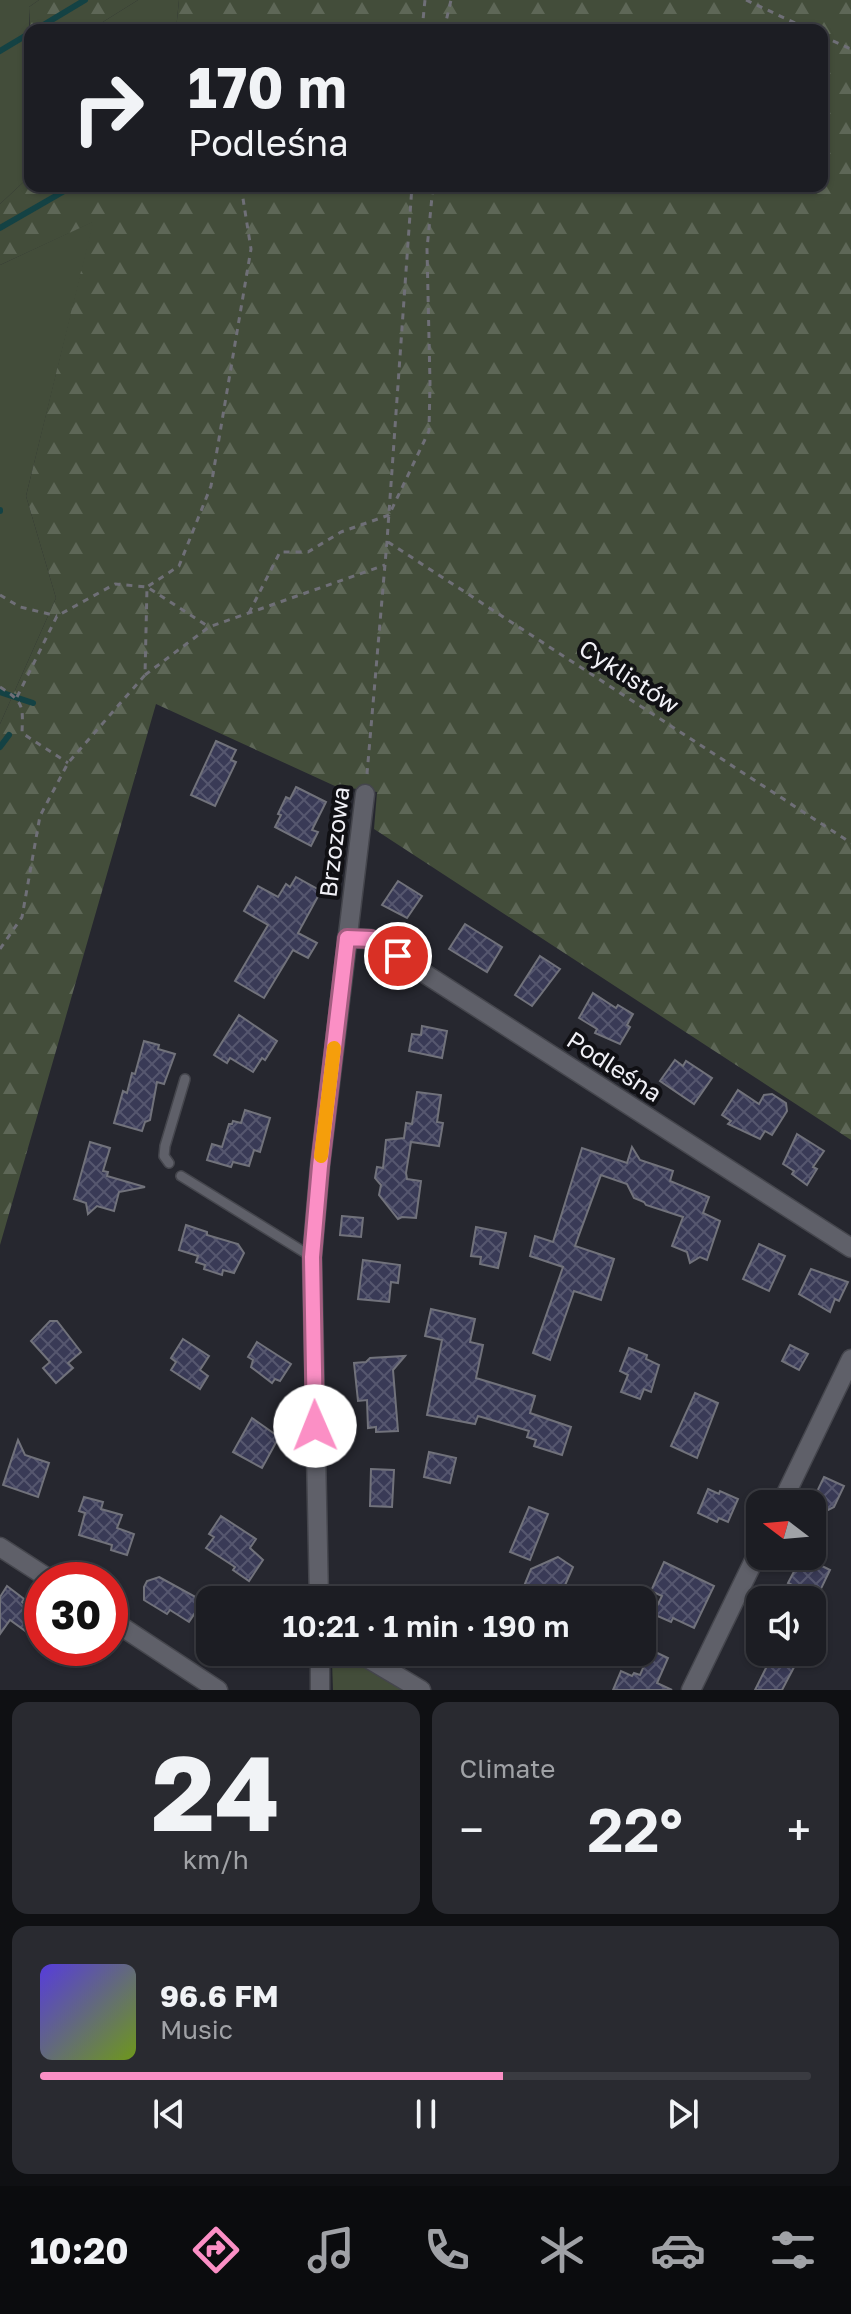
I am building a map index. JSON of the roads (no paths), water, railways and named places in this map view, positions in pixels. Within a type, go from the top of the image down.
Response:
[{"type":"street","name":"Brzozowa","points":[[319,1586],[312,1257],[320,1166],[365,794]]},
{"type":"street","name":"Podleśna","points":[[347,938],[371,939],[851,1248]]},
{"type":"street","points":[[788,1490],[851,1359]]},
{"type":"street","points":[[0,1547],[24,1563]]},
{"type":"street","points":[[691,1690],[749,1570]]},
{"type":"street","points":[[128,1631],[218,1690]]},
{"type":"street","points":[[320,1666],[320,1690]]},
{"type":"street","points":[[381,1666],[421,1690]]},
{"type":"lane","points":[[169,1163],[164,1156],[165,1146],[185,1079]]},
{"type":"lane","points":[[181,1176],[312,1257]]},
{"type":"waterway","points":[[45,24],[85,0]]},
{"type":"waterway","points":[[0,51],[24,37]]},
{"type":"waterway","points":[[0,228],[63,192]]},
{"type":"waterway","points":[[0,692],[33,703]]},
{"type":"waterway","points":[[0,747],[9,735]]}]
